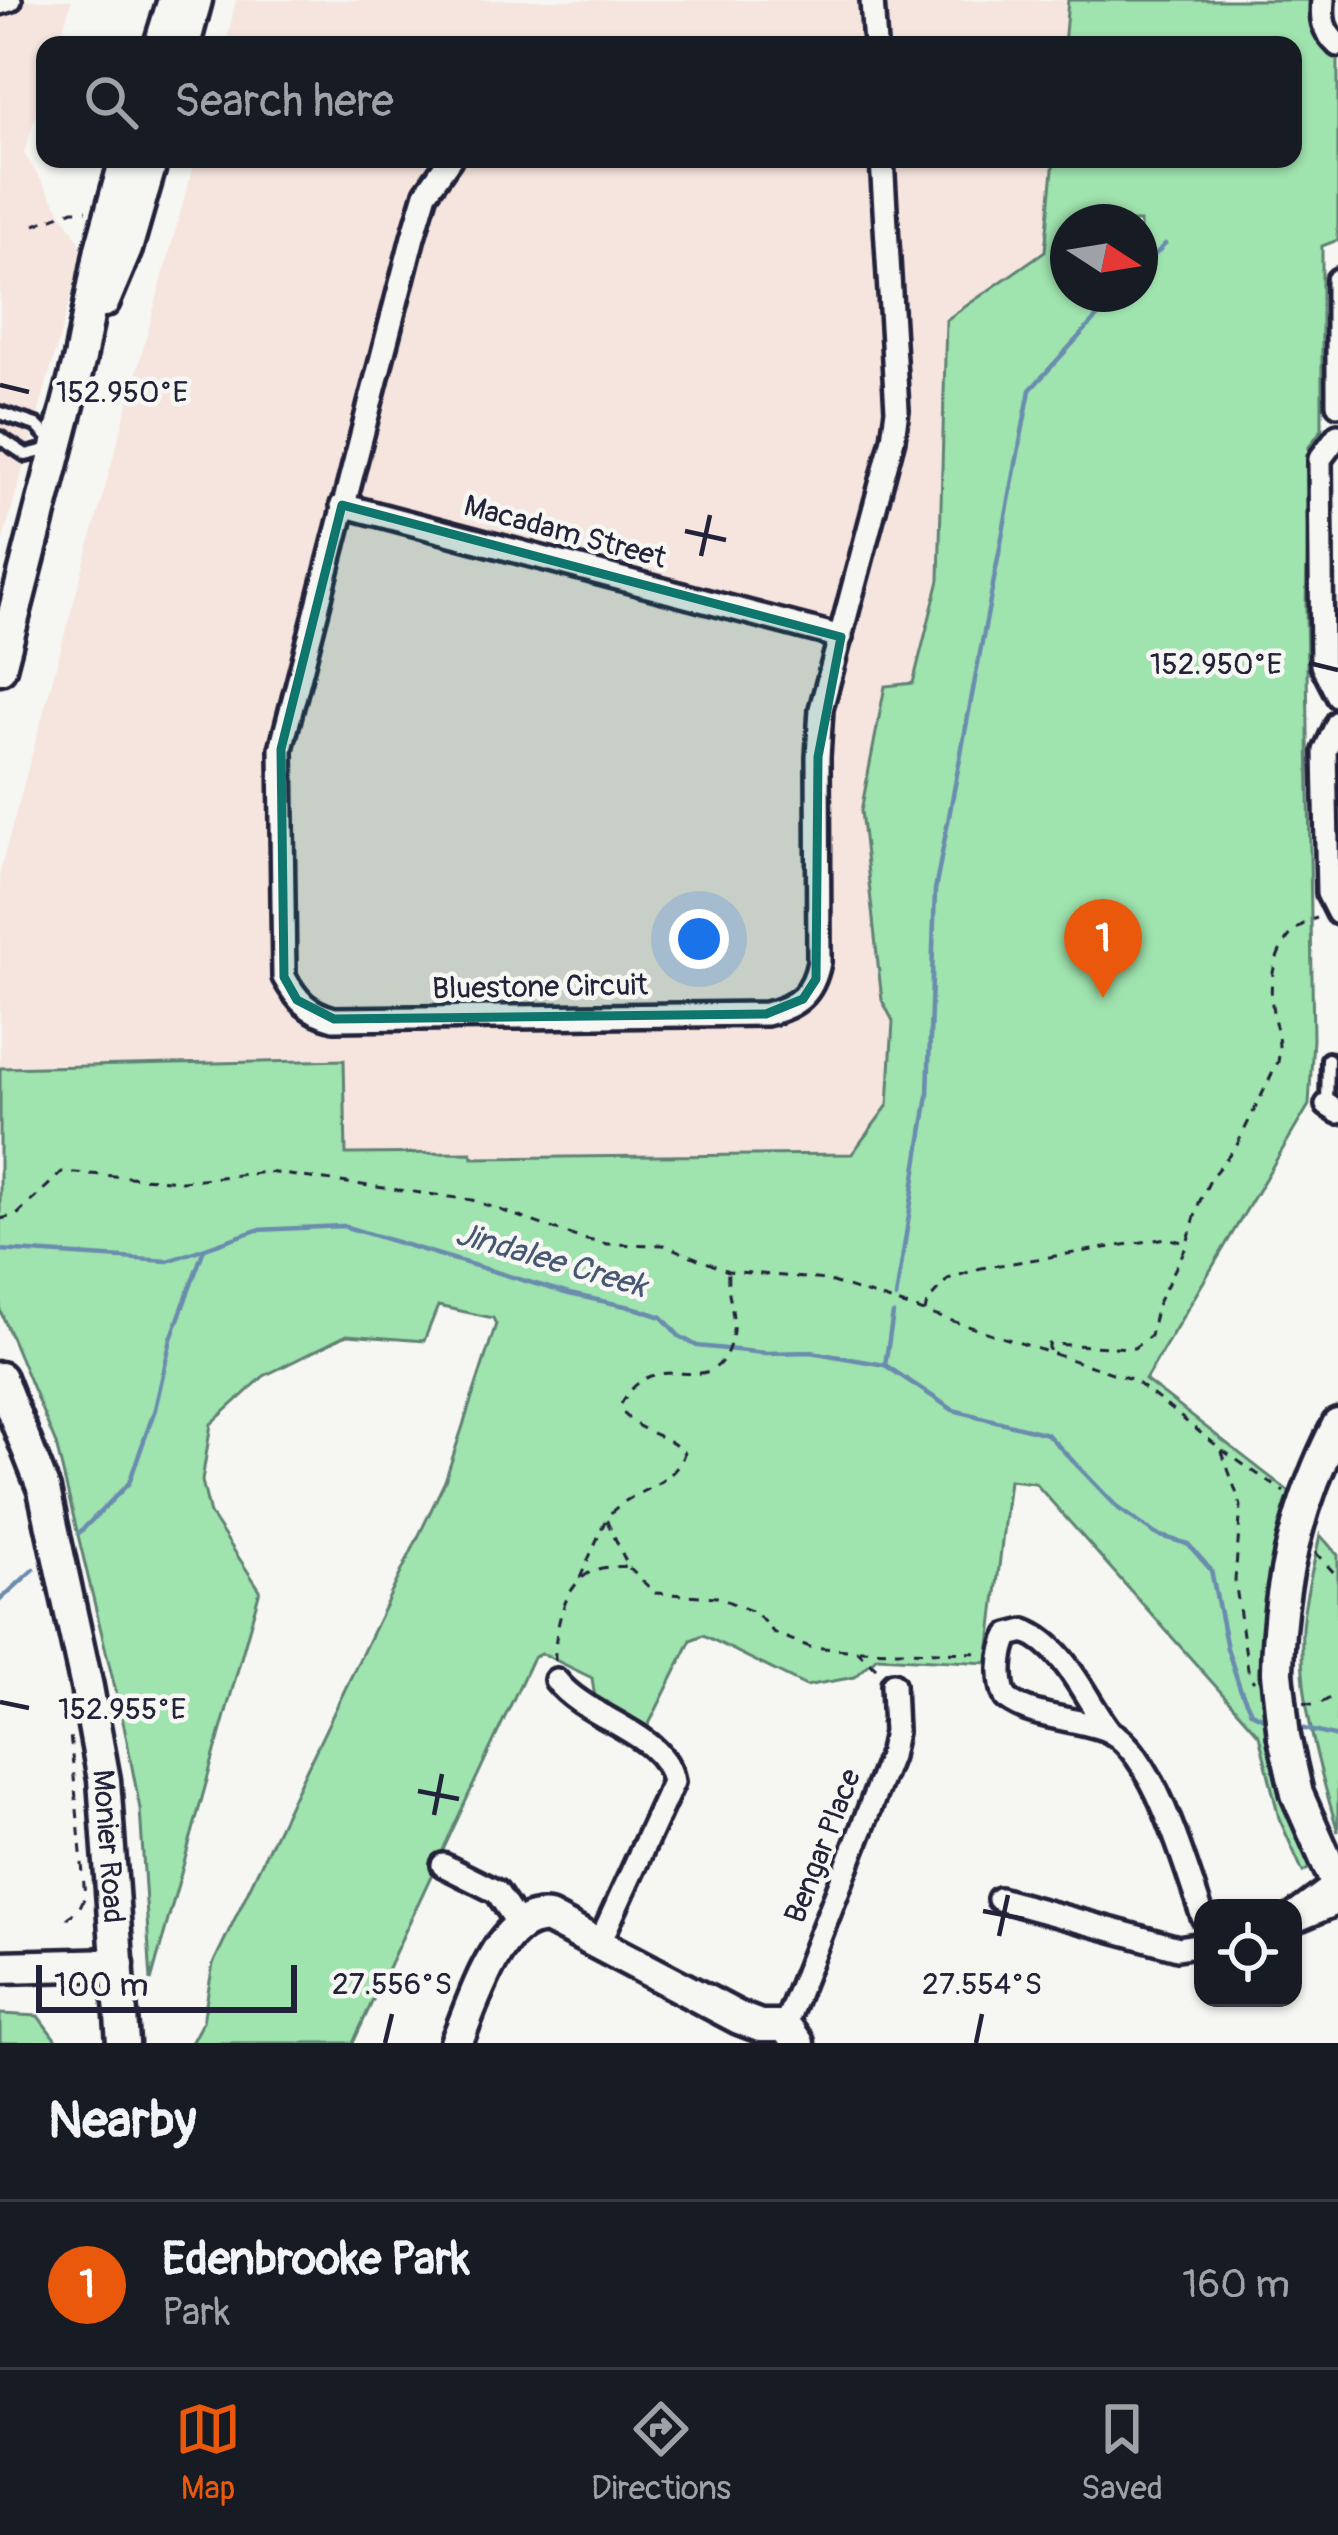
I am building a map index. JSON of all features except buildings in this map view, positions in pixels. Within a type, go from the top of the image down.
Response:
[{"type":"main road","points":[[168,23],[196,0]]},
{"type":"main road","points":[[0,668],[123,168]]},
{"type":"main road","points":[[80,358],[126,249],[149,168]]},
{"type":"main road","name":"Monier Road","points":[[0,1378],[44,1490],[104,1780],[123,2043]]},
{"type":"main road","points":[[1337,1891],[1297,1794],[1268,1680],[1302,1504],[1338,1425]]},
{"type":"main road","points":[[456,2043],[500,1947],[518,1924],[539,1916],[739,2018],[792,2035]]},
{"type":"main road","points":[[0,1967],[118,1964]]},
{"type":"street","points":[[0,3],[10,0]]},
{"type":"street","points":[[872,0],[874,36]]},
{"type":"street","points":[[1323,0],[1321,18],[1326,33],[1338,45]]},
{"type":"street","name":"Bluestone Circuit","points":[[444,168],[426,193],[280,748],[284,977],[297,1000],[316,1014],[358,1018],[766,1014],[803,999],[816,979],[819,962],[821,709],[897,410],[883,168]]},
{"type":"street","points":[[1338,280],[1338,404]]},
{"type":"street","points":[[1338,435],[1320,459],[1320,482],[1322,668],[1338,696]]},
{"type":"street","name":"Macadam Street","points":[[342,505],[841,637]]},
{"type":"street","points":[[1337,912],[1328,893],[1325,751],[1338,722]]},
{"type":"street","points":[[1109,1730],[1034,1712],[1009,1701],[1002,1689],[1003,1653],[1012,1633],[1037,1636],[1087,1692],[1109,1730],[1145,1765],[1196,1899]]},
{"type":"street","points":[[556,1680],[571,1700],[659,1750],[670,1765],[673,1782],[599,1944]]},
{"type":"street","name":"Bengar Place","points":[[792,2035],[890,1756],[895,1732],[893,1684]]},
{"type":"street","points":[[443,1865],[497,1892],[518,1924]]},
{"type":"street","points":[[1302,1912],[1337,1891]]},
{"type":"street","points":[[999,1899],[1178,1948],[1194,1945]]},
{"type":"lane","points":[[0,412],[36,425],[58,447]]},
{"type":"lane","points":[[0,438],[26,454],[58,447]]},
{"type":"lane","points":[[1328,1059],[1333,1108]]},
{"type":"path","points":[[35,225],[73,210],[95,210]]},
{"type":"path","points":[[1048,1352],[1049,1344],[1134,1348],[1146,1342],[1212,1176],[1235,1147],[1277,1062],[1281,1047],[1271,999],[1280,952],[1295,928],[1337,912]]},
{"type":"path","points":[[0,1219],[17,1215],[62,1172],[182,1181],[267,1172],[472,1200],[582,1239],[664,1245],[728,1271],[800,1274],[1134,1380],[1294,1499]]},
{"type":"path","points":[[925,1312],[927,1302],[948,1279],[981,1268],[1167,1238],[1187,1244]]},
{"type":"path","points":[[556,1680],[554,1640],[566,1601],[606,1519],[615,1505],[670,1476],[682,1462],[684,1453],[677,1446],[637,1427],[625,1418],[620,1406],[629,1388],[659,1371],[709,1373],[717,1369],[733,1334],[728,1271]]},
{"type":"path","points":[[1221,1449],[1241,1506],[1235,1580],[1249,1676],[1268,1680]]},
{"type":"path","points":[[606,1519],[628,1566],[655,1593],[717,1597],[756,1613],[774,1633],[810,1646],[1003,1653]]},
{"type":"path","points":[[1310,1546],[1338,1577]]},
{"type":"path","points":[[579,1580],[599,1568],[628,1566]]},
{"type":"path","points":[[857,1651],[893,1684]]},
{"type":"path","points":[[1300,1703],[1317,1705],[1338,1694]]},
{"type":"path","points":[[67,1919],[85,1896],[68,1724]]},
{"type":"highlighted area","points":[[342,505],[841,637],[818,757],[816,979],[803,999],[766,1014],[334,1019],[297,1000],[284,977],[281,749]]},
{"type":"shaded area","points":[[0,0],[72,0],[61,36],[36,36],[36,114],[24,153],[84,249],[0,551]]},
{"type":"shaded area","points":[[236,0],[1082,0],[1078,36],[228,36]]},
{"type":"shaded area","points":[[193,168],[1063,168],[1059,204],[1050,204],[1050,271],[945,556],[907,706],[888,1106],[852,1155],[345,1159],[344,1060],[0,1068],[0,871]]},
{"type":"green space","points":[[1068,0],[1312,0],[1313,24],[1338,48],[1338,240],[1322,246],[1322,429],[1309,447],[1306,606],[1313,1039],[1309,1105],[1145,1380],[1292,1494],[1267,1627],[1263,1695],[1276,1771],[1310,1868],[1303,1872],[1279,1818],[1259,1735],[1035,1483],[1009,1480],[988,1663],[877,1657],[855,1677],[806,1686],[703,1635],[691,1640],[648,1726],[595,1698],[592,1678],[541,1653],[532,1659],[353,2043],[191,2043],[203,2021],[213,1964],[445,1481],[496,1324],[493,1318],[438,1306],[424,1341],[347,1335],[264,1376],[211,1424],[202,1481],[210,1514],[260,1590],[151,1981],[140,1809],[125,1730],[56,1444],[0,1310],[0,1068],[344,1060],[346,1154],[471,1153],[472,1158],[852,1154],[888,1105],[893,1021],[882,1000],[861,811],[885,686],[913,683],[939,580],[946,320],[1045,251],[1053,168],[1302,168],[1302,36],[1065,36]]},
{"type":"green space","points":[[1320,1535],[1338,1555],[1338,1832],[1311,1731],[1302,1654],[1305,1605]]},
{"type":"green space","points":[[0,2014],[38,2016],[58,2043],[0,2043]]},
{"type":"waterway","points":[[1158,252],[1165,244]]},
{"type":"waterway","points":[[896,1298],[928,1095],[935,890],[1030,390],[1102,312]]},
{"type":"waterway","name":"Jindalee Creek","points":[[0,1250],[168,1261],[257,1230],[343,1226],[662,1317],[679,1336],[697,1346],[811,1352],[885,1365],[953,1410],[1047,1434],[1119,1509],[1157,1535],[1188,1544],[1211,1570],[1227,1648],[1251,1712],[1270,1721]]},
{"type":"waterway","points":[[79,1533],[129,1483],[155,1409],[171,1339],[204,1249]]},
{"type":"waterway","points":[[885,1365],[893,1314]]},
{"type":"waterway","points":[[0,1600],[34,1569]]},
{"type":"waterway","name":"Jindalee Creek","points":[[1293,1726],[1338,1737]]},
{"type":"place","name":"Edenbrooke Park","points":[[1103,998]]}]
